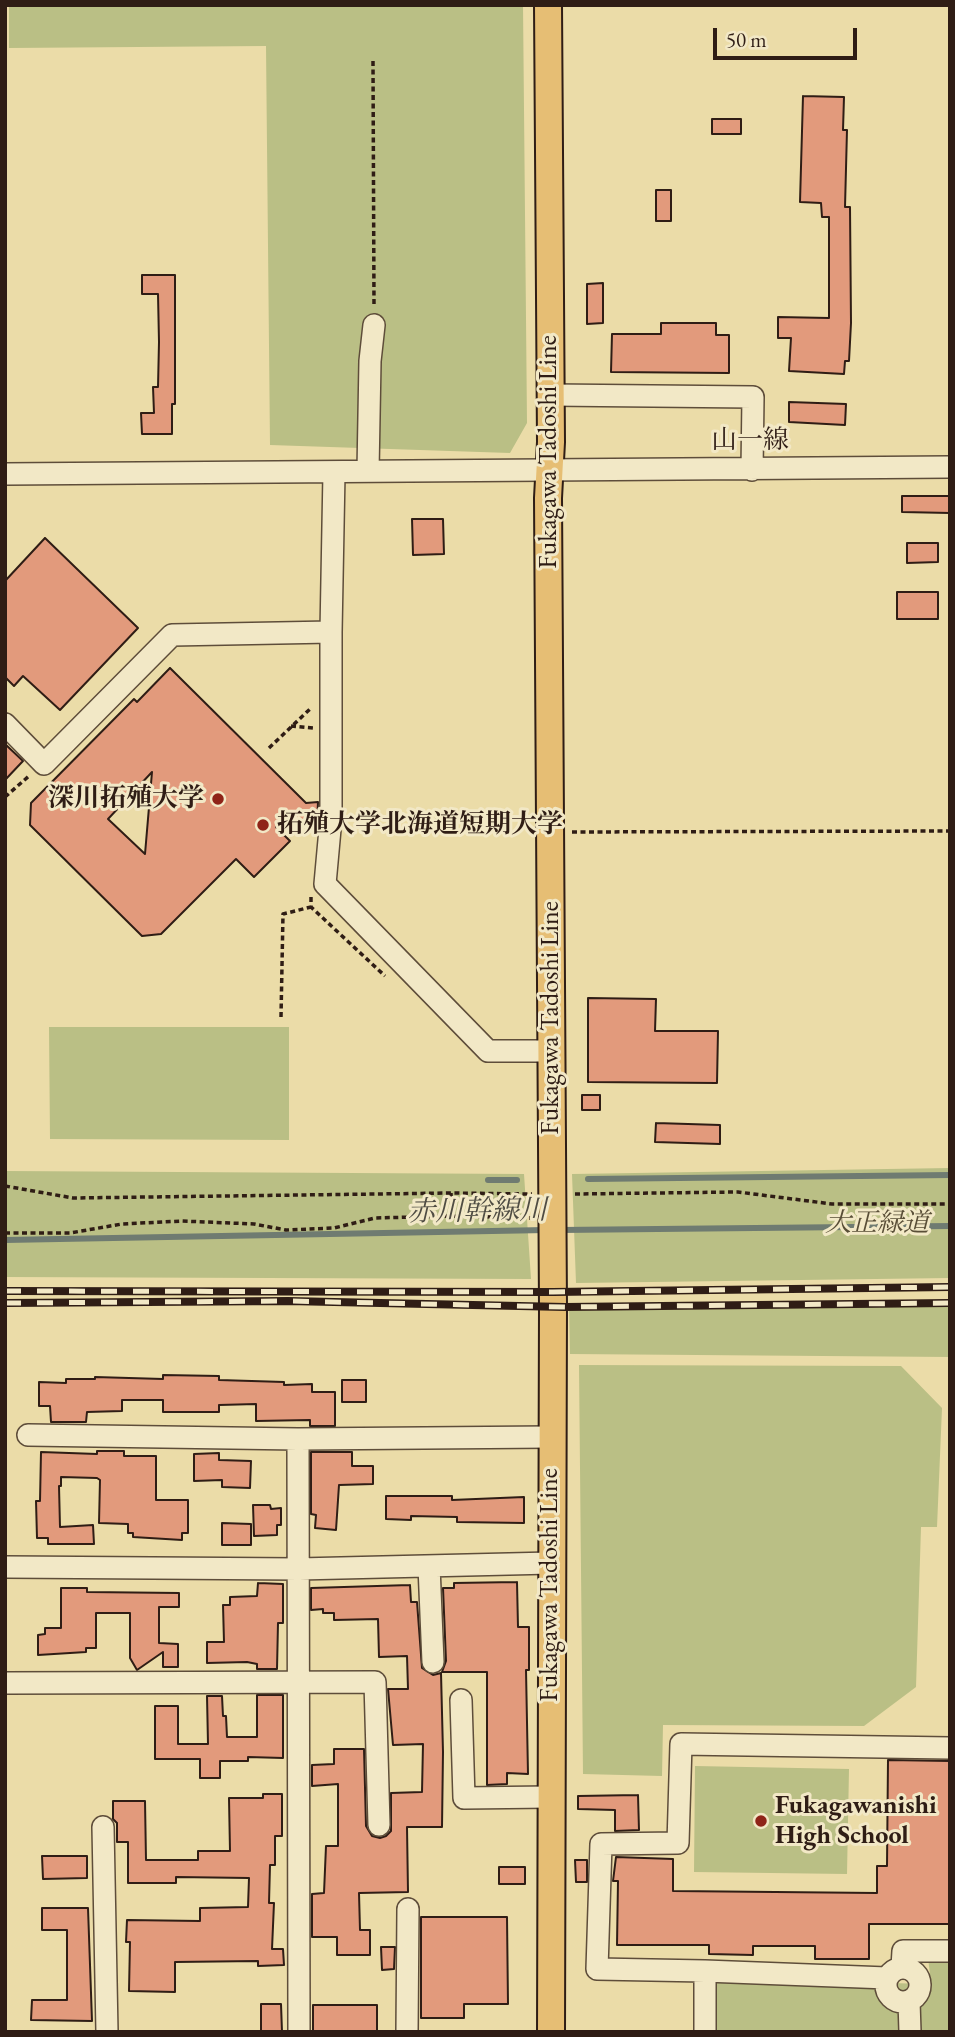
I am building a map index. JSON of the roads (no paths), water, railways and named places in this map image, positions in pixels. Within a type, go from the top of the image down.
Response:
[{"type":"main road","name":"Fukagawa Tadoshi Line","points":[[548,5],[551,396],[548,498],[552,1194],[551,2032]]},
{"type":"street","points":[[368,471],[370,361],[374,325]]},
{"type":"street","points":[[551,396],[753,397],[752,470]]},
{"type":"street","name":"山一線","points":[[5,474],[950,467]]},
{"type":"street","points":[[334,473],[331,818],[325,884],[488,1051],[551,1051]]},
{"type":"street","points":[[5,724],[44,764],[172,635],[331,632]]},
{"type":"street","points":[[28,1435],[298,1439],[551,1437]]},
{"type":"street","points":[[298,1439],[299,2032]]},
{"type":"street","points":[[5,1567],[299,1569],[551,1563]]},
{"type":"street","points":[[429,1566],[433,1662]]},
{"type":"street","points":[[5,1683],[375,1682],[379,1825]]},
{"type":"street","points":[[461,1700],[464,1798],[550,1797]]},
{"type":"street","points":[[894,1972],[597,1969],[601,1844],[678,1843],[681,1744],[950,1748]]},
{"type":"street","points":[[103,1827],[107,2032]]},
{"type":"street","points":[[407,2032],[408,1909]]},
{"type":"street","points":[[909,2032],[909,2001],[899,2002],[890,1997],[885,1988],[903,1951],[950,1951]]},
{"type":"street","points":[[705,1971],[705,2032]]},
{"type":"waterway","points":[[588,1179],[950,1175]]},
{"type":"waterway","points":[[488,1180],[517,1180]]},
{"type":"waterway","name":"赤川幹線川","points":[[560,1230],[950,1226]]},
{"type":"waterway","name":"赤川幹線川","points":[[5,1240],[546,1230]]},
{"type":"railway","points":[[5,1291],[553,1292],[950,1287]]},
{"type":"railway","points":[[5,1303],[288,1301],[565,1307],[950,1303]]},
{"type":"place","name":"深川拓殖大学","points":[[218,799]]},
{"type":"place","name":"拓殖大学北海道短期大学","points":[[263,825]]},
{"type":"place","name":"Fukagawanishi High School","points":[[761,1821]]},
{"type":"park label","name":"大正緑道","points":[[877,1224]]}]
